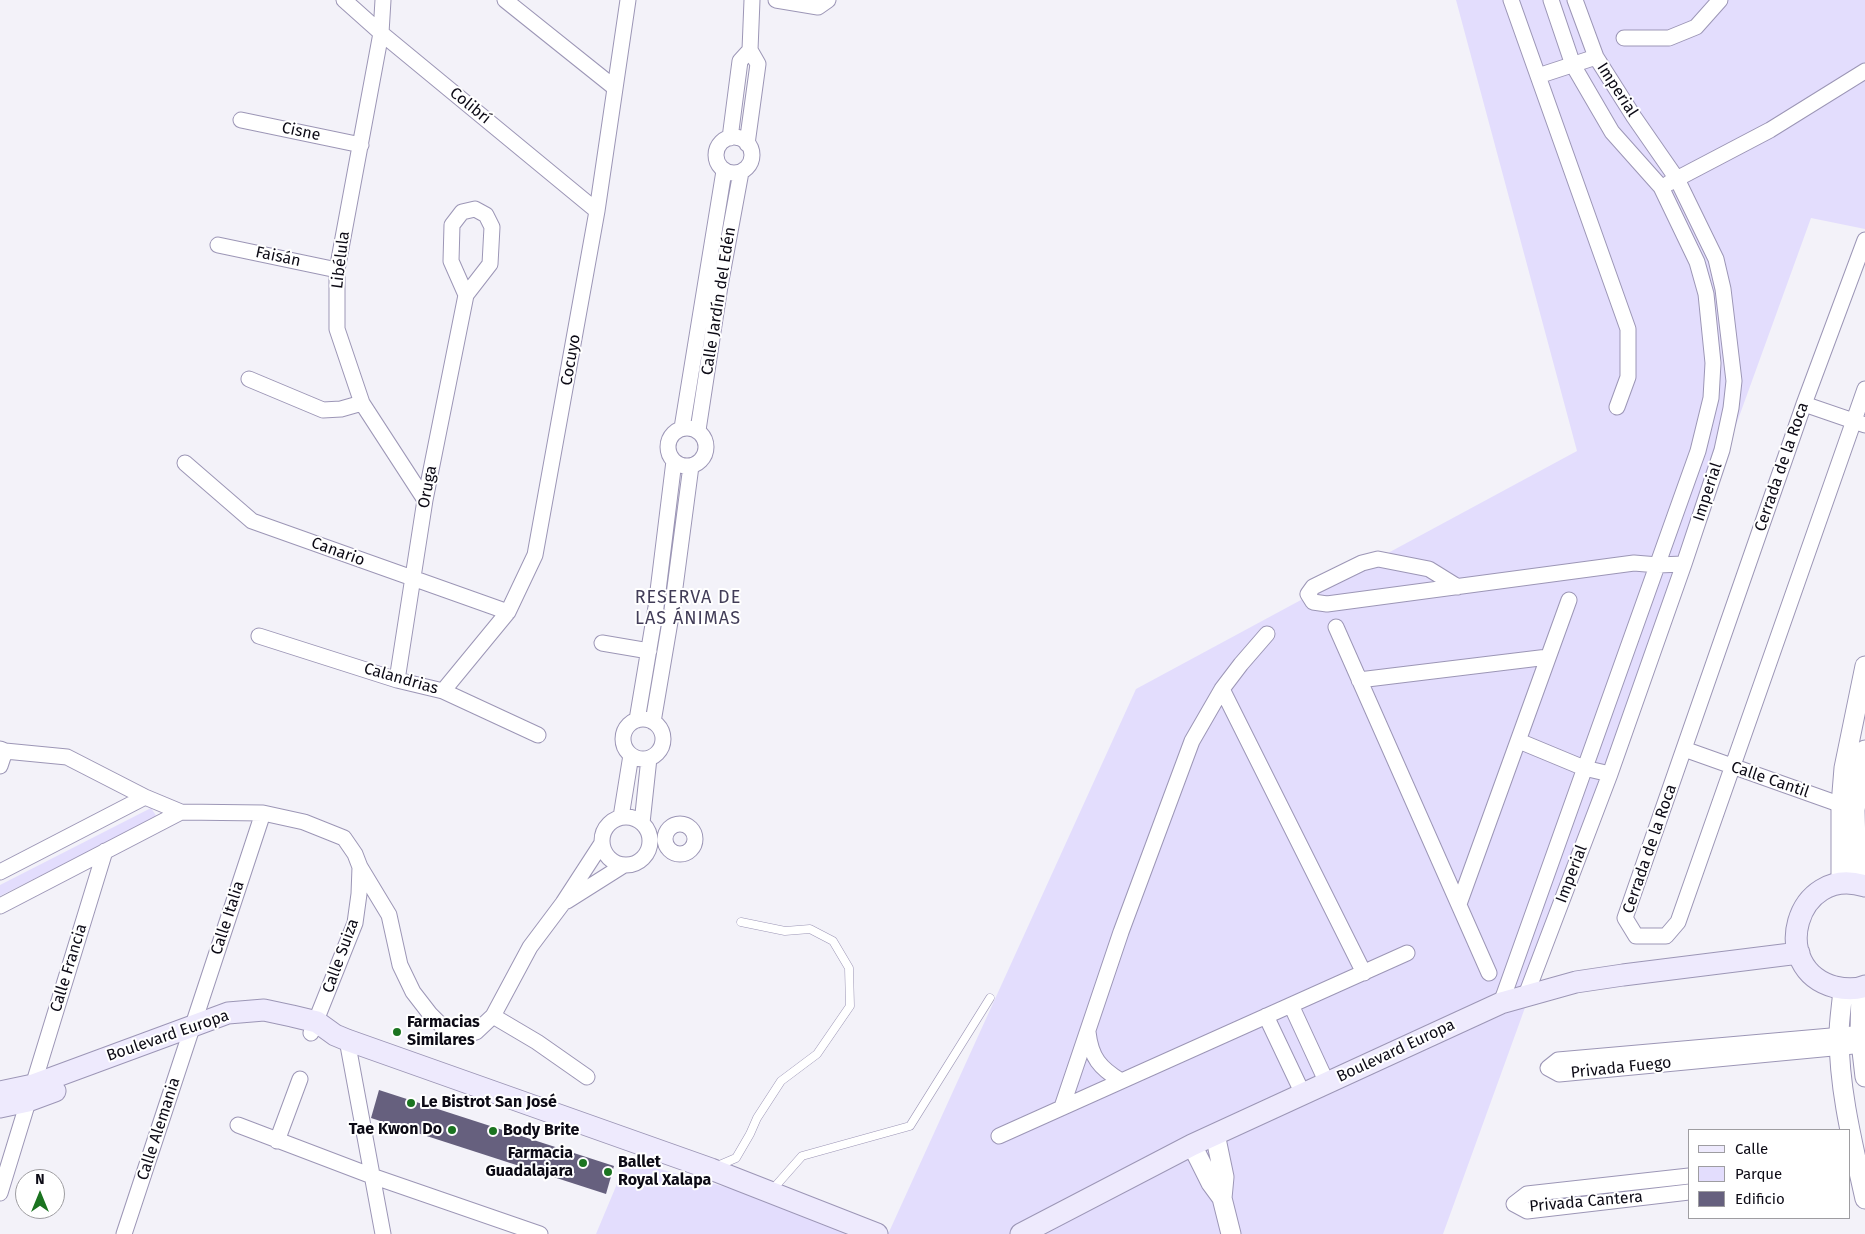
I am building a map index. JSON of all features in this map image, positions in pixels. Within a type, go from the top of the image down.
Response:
[{"type":"main road","points":[[1854,884],[1823,889],[1809,901],[1799,917],[1796,935],[1798,953],[1816,978],[1829,985],[1857,988]]},
{"type":"main road","name":"Boulevard Europa","points":[[1021,1234],[1192,1145],[1501,1003],[1576,982],[1798,953]]},
{"type":"main road","name":"Boulevard Europa","points":[[0,1108],[31,1093],[192,1030],[261,1024],[314,1028],[711,1169],[877,1234]]},
{"type":"main road","name":"Boulevard Europa","points":[[0,1092],[31,1093]]},
{"type":"street","name":"Colibrí","points":[[344,0],[381,33],[597,211]]},
{"type":"street","name":"Libélula","points":[[383,0],[381,33],[337,270],[337,329],[362,403],[425,500]]},
{"type":"street","points":[[505,0],[615,88]]},
{"type":"street","name":"Cocuyo","points":[[443,691],[508,612],[536,555],[597,211],[628,0]]},
{"type":"street","points":[[747,144],[758,64],[750,50],[752,0]]},
{"type":"street","points":[[776,0],[823,3]]},
{"type":"street","points":[[1511,0],[1628,329],[1628,378],[1617,407]]},
{"type":"street","points":[[1501,1003],[1698,451],[1711,398],[1713,363],[1706,294],[1697,262],[1661,187],[1612,132],[1572,65],[1551,0]]},
{"type":"street","name":"Imperial","points":[[1526,995],[1610,774],[1684,564],[1722,450],[1732,408],[1734,381],[1723,290],[1716,259],[1677,178],[1634,117],[1596,57],[1575,0]]},
{"type":"street","points":[[1624,38],[1669,38],[1696,27],[1720,0]]},
{"type":"street","points":[[730,138],[740,61],[750,50]]},
{"type":"street","points":[[1538,76],[1596,57]]},
{"type":"street","points":[[1661,187],[1770,130],[1865,71]]},
{"type":"street","name":"Cisne","points":[[241,120],[361,145]]},
{"type":"street","points":[[730,138],[739,138],[747,144],[752,154],[746,168],[741,172],[730,173],[720,167],[715,155],[719,144],[730,138]]},
{"type":"street","name":"Calle Jardín del Edén","points":[[682,428],[724,171]]},
{"type":"street","name":"Calle Jardín del Edén","points":[[698,430],[720,286],[741,172]]},
{"type":"street","points":[[475,208],[486,215],[492,227],[490,264],[466,295],[451,261],[452,225],[462,212],[475,208]]},
{"type":"street","name":"Cerrada de la Roca","points":[[1865,240],[1804,404],[1625,918],[1636,936],[1666,936],[1678,922],[1732,766],[1859,423],[1865,389]]},
{"type":"street","name":"Faisán","points":[[218,245],[337,270]]},
{"type":"street","points":[[705,282],[720,286]]},
{"type":"street","name":"Oruga","points":[[397,680],[425,500],[466,295]]},
{"type":"street","points":[[249,379],[323,410],[342,409],[362,403]]},
{"type":"street","points":[[1804,404],[1859,423]]},
{"type":"street","points":[[688,427],[698,430],[706,441],[707,447],[702,459],[691,466],[674,461],[668,451],[669,440],[672,434],[688,427]]},
{"type":"street","points":[[637,720],[656,607],[674,461]]},
{"type":"street","name":"Canario","points":[[185,463],[252,521],[508,612]]},
{"type":"street","points":[[654,722],[672,610],[691,466]]},
{"type":"street","points":[[1458,587],[1429,569],[1378,559],[1362,563],[1313,587],[1308,594],[1313,602],[1327,604],[1458,587],[1634,563],[1658,565],[1684,564]]},
{"type":"street","points":[[1459,904],[1569,600]]},
{"type":"street","points":[[656,607],[672,610]]},
{"type":"street","points":[[1336,627],[1489,973]]},
{"type":"street","points":[[1062,1107],[1121,932],[1192,740],[1222,689],[1268,634]]},
{"type":"street","name":"Calandrias","points":[[259,636],[397,680],[443,691],[538,735]]},
{"type":"street","points":[[602,643],[649,651]]},
{"type":"street","points":[[1359,680],[1548,657]]},
{"type":"street","points":[[1854,884],[1848,807],[1865,666]]},
{"type":"street","points":[[1222,689],[1364,973]]},
{"type":"street","points":[[637,720],[654,722],[662,732],[663,738],[659,751],[649,758],[636,758],[631,755],[624,745],[624,733],[637,720]]},
{"type":"street","points":[[1519,741],[1584,768],[1610,774]]},
{"type":"street","name":"Calle Cantil","points":[[1684,750],[1848,807]]},
{"type":"street","points":[[1852,770],[1865,750]]},
{"type":"street","points":[[0,766],[2,751],[67,757],[180,812],[263,813],[304,822],[344,838],[389,915],[400,965],[413,992],[430,1014],[442,1026],[455,1034],[476,1032],[493,1016],[530,946],[563,903],[602,843],[606,828],[612,822],[621,818],[635,818],[658,836],[644,857],[632,865],[624,865],[612,860],[607,856],[602,843]]},
{"type":"street","points":[[621,818],[631,755]]},
{"type":"street","points":[[642,823],[649,758]]},
{"type":"street","points":[[0,872],[146,797]]},
{"type":"street","points":[[0,906],[180,812]]},
{"type":"street","name":"Calle Italia","points":[[192,1030],[263,813]]},
{"type":"street","name":"Calle Francia","points":[[0,1193],[105,852]]},
{"type":"street","points":[[563,903],[624,865]]},
{"type":"street","name":"Calle Suiza","points":[[314,1028],[355,923],[360,867]]},
{"type":"street","points":[[999,1136],[1407,953]]},
{"type":"street","points":[[1857,988],[1865,1077]]},
{"type":"street","points":[[1857,988],[1839,1041],[1842,1085],[1865,1199]]},
{"type":"street","points":[[1291,1005],[1327,1083]]},
{"type":"street","points":[[493,1016],[536,1042],[587,1077]]},
{"type":"street","points":[[1266,1016],[1302,1094]]},
{"type":"street","name":"Calle Alemania","points":[[124,1234],[192,1030]]},
{"type":"street","points":[[1088,1030],[1090,1046],[1096,1061],[1108,1073],[1121,1081]]},
{"type":"street","points":[[341,1038],[383,1234]]},
{"type":"street","name":"Privada Fuego","points":[[1734,1051],[1558,1060],[1548,1068],[1560,1074],[1734,1051],[1863,1039]]},
{"type":"street","points":[[277,1141],[300,1079]]},
{"type":"street","points":[[238,1126],[372,1176],[540,1234]]},
{"type":"street","points":[[1215,1134],[1224,1177],[1222,1198],[1231,1234]]},
{"type":"street","points":[[1192,1145],[1211,1183],[1222,1198]]},
{"type":"street","name":"Privada Cantera","points":[[1688,1176],[1527,1194],[1514,1204],[1527,1211],[1688,1192]]},
{"type":"street","points":[[1629,1183],[1632,1199]]},
{"type":"lane","points":[[711,1169],[736,1158],[757,1118],[781,1081],[817,1054],[850,1006],[849,968],[833,941],[810,929],[785,931],[741,922]]},
{"type":"lane","points":[[770,1192],[802,1156],[910,1126],[990,998]]},
{"type":"green space","points":[[1456,0],[1865,0],[1865,229],[1811,218],[1443,1234],[596,1234],[627,1160],[889,1232],[1136,689],[1577,451]]},
{"type":"green space","points":[[151,808],[157,817],[0,896],[0,885]]},
{"type":"building","points":[[379,1090],[614,1166],[606,1194],[371,1118]]},
{"type":"place","name":"Farmacias Similares","points":[[397,1032]]},
{"type":"place","name":"Le Bistrot San José","points":[[411,1103]]},
{"type":"place","name":"Tae Kwon Do","points":[[452,1130]]},
{"type":"place","name":"Body Brite","points":[[493,1131]]},
{"type":"place","name":"Farmacia Guadalajara","points":[[583,1163]]},
{"type":"place","name":"Ballet Royal Xalapa","points":[[608,1172]]},
{"type":"district","name":"RESERVA DE LAS ÁNIMAS","points":[[688,608]]}]
